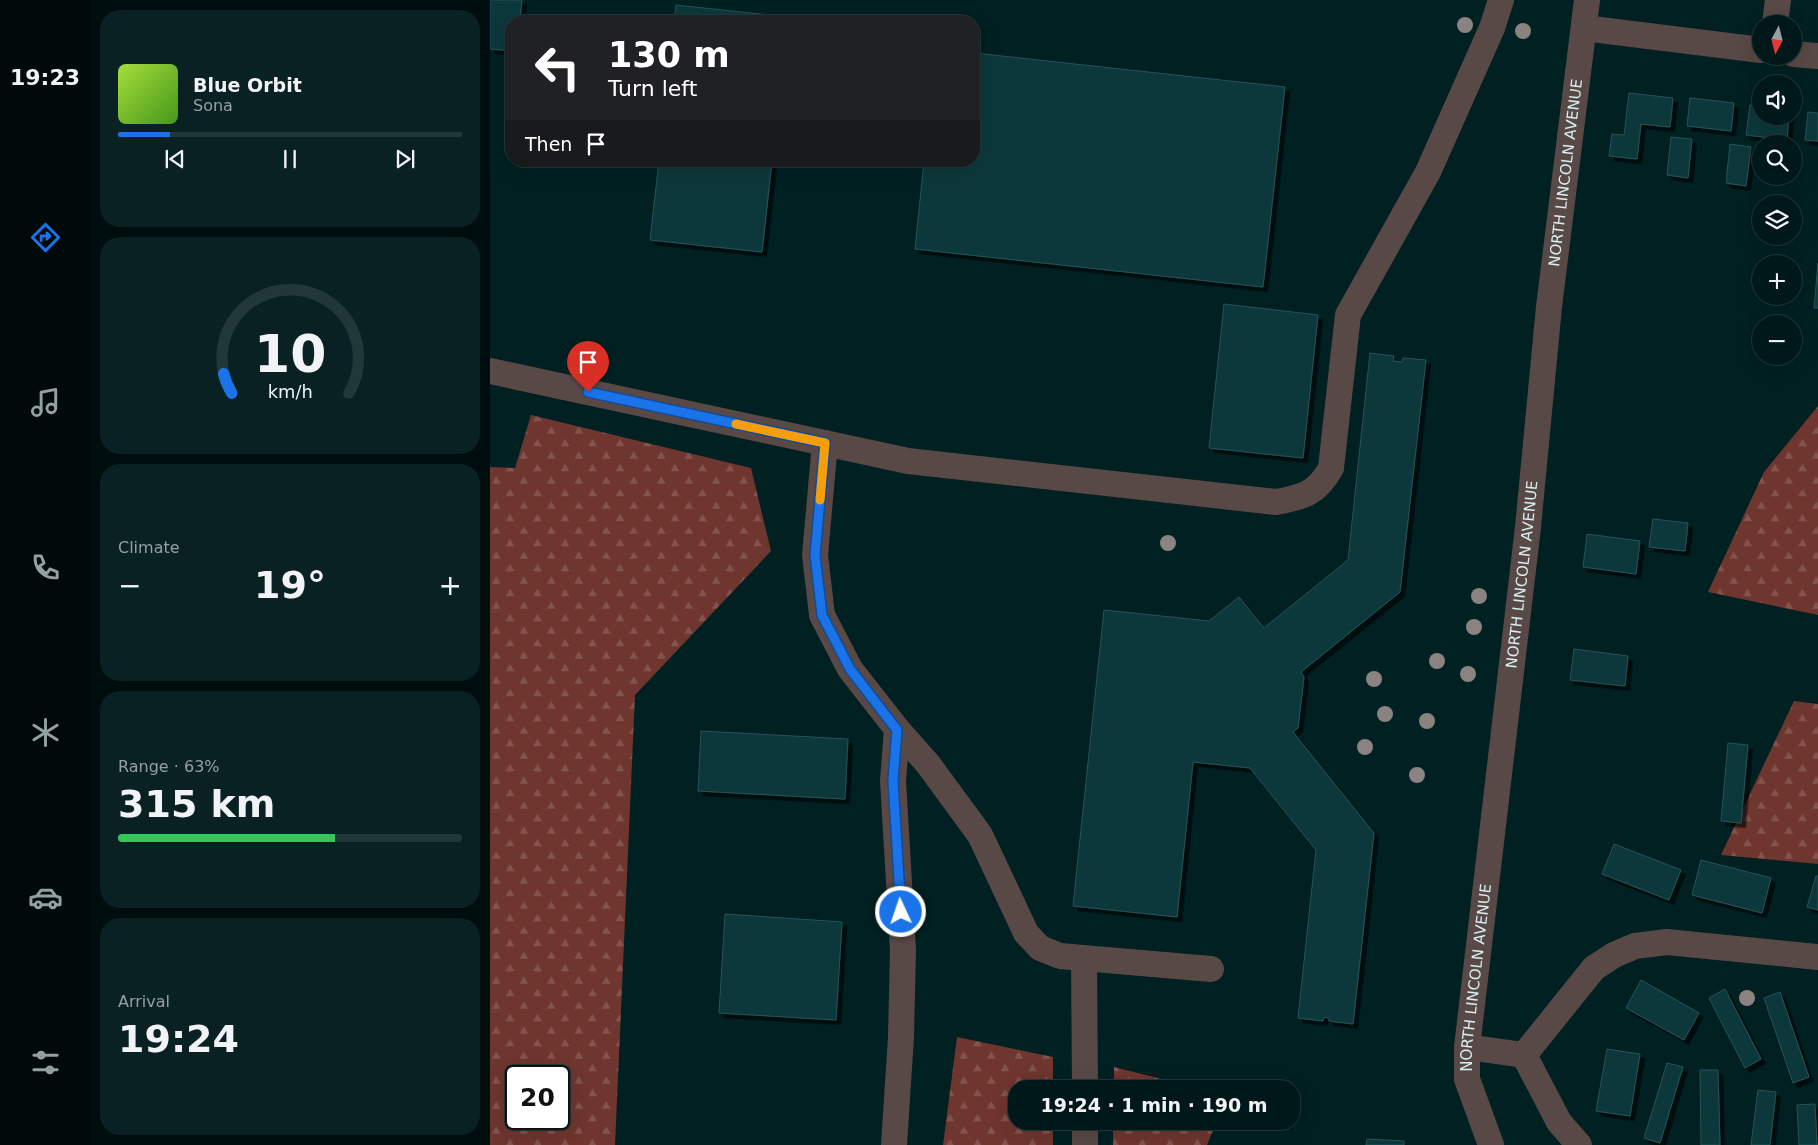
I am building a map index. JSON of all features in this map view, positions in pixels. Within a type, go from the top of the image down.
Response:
[{"type":"street","points":[[490,371],[908,461],[1276,502],[1300,498],[1322,484],[1331,468],[1348,315],[1428,172],[1492,28],[1501,0]]},
{"type":"street","name":"NORTH LINCOLN AVENUE","points":[[1491,1145],[1467,1079],[1468,1047],[1528,527],[1549,306],[1587,0]]},
{"type":"street","points":[[1776,15],[1778,0]]},
{"type":"street","points":[[1584,28],[1752,49]]},
{"type":"street","points":[[1802,55],[1818,56]]},
{"type":"street","points":[[825,443],[815,555],[822,615],[850,669],[897,730],[928,764],[980,835],[1026,933],[1040,948],[1060,956],[1084,960],[1211,969]]},
{"type":"street","points":[[894,1145],[902,1037],[903,950],[893,781],[897,730]]},
{"type":"street","points":[[1524,1055],[1594,968],[1614,955],[1635,946],[1667,942],[1818,957]]},
{"type":"street","points":[[1084,960],[1085,1080]]},
{"type":"street","points":[[1468,1047],[1524,1055]]},
{"type":"street","points":[[1524,1055],[1559,1122],[1579,1145]]},
{"type":"street","points":[[1085,1130],[1085,1145]]},
{"type":"green space","points":[[1818,406],[1818,615],[1708,592],[1764,472]]},
{"type":"green space","points":[[531,415],[751,468],[771,551],[635,695],[615,1145],[490,1145],[490,467],[515,468]]},
{"type":"green space","points":[[1794,701],[1818,704],[1818,864],[1721,855]]},
{"type":"green space","points":[[957,1037],[1053,1057],[1053,1080],[1008,1080],[1008,1130],[1053,1130],[1053,1145],[943,1145]]},
{"type":"green space","points":[[1114,1067],[1165,1080],[1114,1080]]},
{"type":"green space","points":[[1113,1130],[1213,1130],[1207,1145],[1113,1145]]},
{"type":"building","points":[[490,0],[522,0],[521,15],[505,15],[505,50],[490,49]]},
{"type":"building","points":[[676,5],[768,15],[675,15]]},
{"type":"building","points":[[980,54],[1285,87],[1263,287],[915,249],[923,167],[980,167]]},
{"type":"building","points":[[1629,93],[1673,98],[1670,127],[1641,124],[1637,159],[1609,156],[1612,134],[1624,135]]},
{"type":"building","points":[[1690,98],[1734,103],[1731,131],[1687,126]]},
{"type":"building","points":[[1750,105],[1752,105],[1752,125],[1788,125],[1787,135],[1746,135]]},
{"type":"building","points":[[1808,112],[1818,113],[1818,141],[1805,140]]},
{"type":"building","points":[[1671,137],[1692,139],[1688,178],[1667,175]]},
{"type":"building","points":[[1730,144],[1751,147],[1746,186],[1726,183]]},
{"type":"building","points":[[658,167],[771,167],[762,252],[650,240]]},
{"type":"building","points":[[1818,263],[1818,308],[1814,308]]},
{"type":"building","points":[[1224,304],[1318,315],[1303,458],[1209,448]]},
{"type":"building","points":[[1370,353],[1394,356],[1393,361],[1402,362],[1403,358],[1426,360],[1400,592],[1301,672],[1304,677],[1298,728],[1293,732],[1374,833],[1353,1024],[1329,1021],[1329,1018],[1324,1017],[1323,1021],[1298,1018],[1316,850],[1250,768],[1193,762],[1177,917],[1073,906],[1104,610],[1209,621],[1239,597],[1264,628],[1348,560]]},
{"type":"building","points":[[1653,519],[1688,523],[1685,551],[1649,547]]},
{"type":"building","points":[[1587,534],[1640,541],[1636,574],[1583,567]]},
{"type":"building","points":[[1574,649],[1628,656],[1625,686],[1570,680]]},
{"type":"building","points":[[701,731],[848,739],[845,799],[698,791]]},
{"type":"building","points":[[1728,743],[1748,745],[1741,823],[1721,821]]},
{"type":"building","points":[[1614,844],[1681,870],[1669,900],[1602,874]]},
{"type":"building","points":[[1701,860],[1771,878],[1762,913],[1692,895]]},
{"type":"building","points":[[1816,876],[1818,876],[1818,910],[1807,907]]},
{"type":"building","points":[[725,914],[842,922],[836,1020],[719,1013]]},
{"type":"building","points":[[1641,980],[1699,1013],[1684,1040],[1626,1008]]},
{"type":"building","points":[[1725,989],[1761,1059],[1745,1068],[1709,998]]},
{"type":"building","points":[[1780,992],[1809,1077],[1793,1083],[1764,998]]},
{"type":"building","points":[[1607,1049],[1640,1054],[1630,1116],[1596,1111]]},
{"type":"building","points":[[1667,1063],[1683,1067],[1660,1143],[1644,1138]]},
{"type":"building","points":[[1700,1070],[1718,1070],[1720,1145],[1701,1145]]},
{"type":"building","points":[[1758,1090],[1776,1092],[1770,1145],[1751,1145]]},
{"type":"building","points":[[1815,1104],[1817,1145],[1799,1145],[1797,1105]]},
{"type":"building","points":[[1367,1139],[1404,1141],[1404,1145],[1366,1145]]},
{"type":"slow traffic","points":[[736,424],[825,443],[820,500]]},
{"type":"route","points":[[588,392],[825,443],[815,555],[822,615],[850,669],[897,730],[893,781],[901,912]]}]
